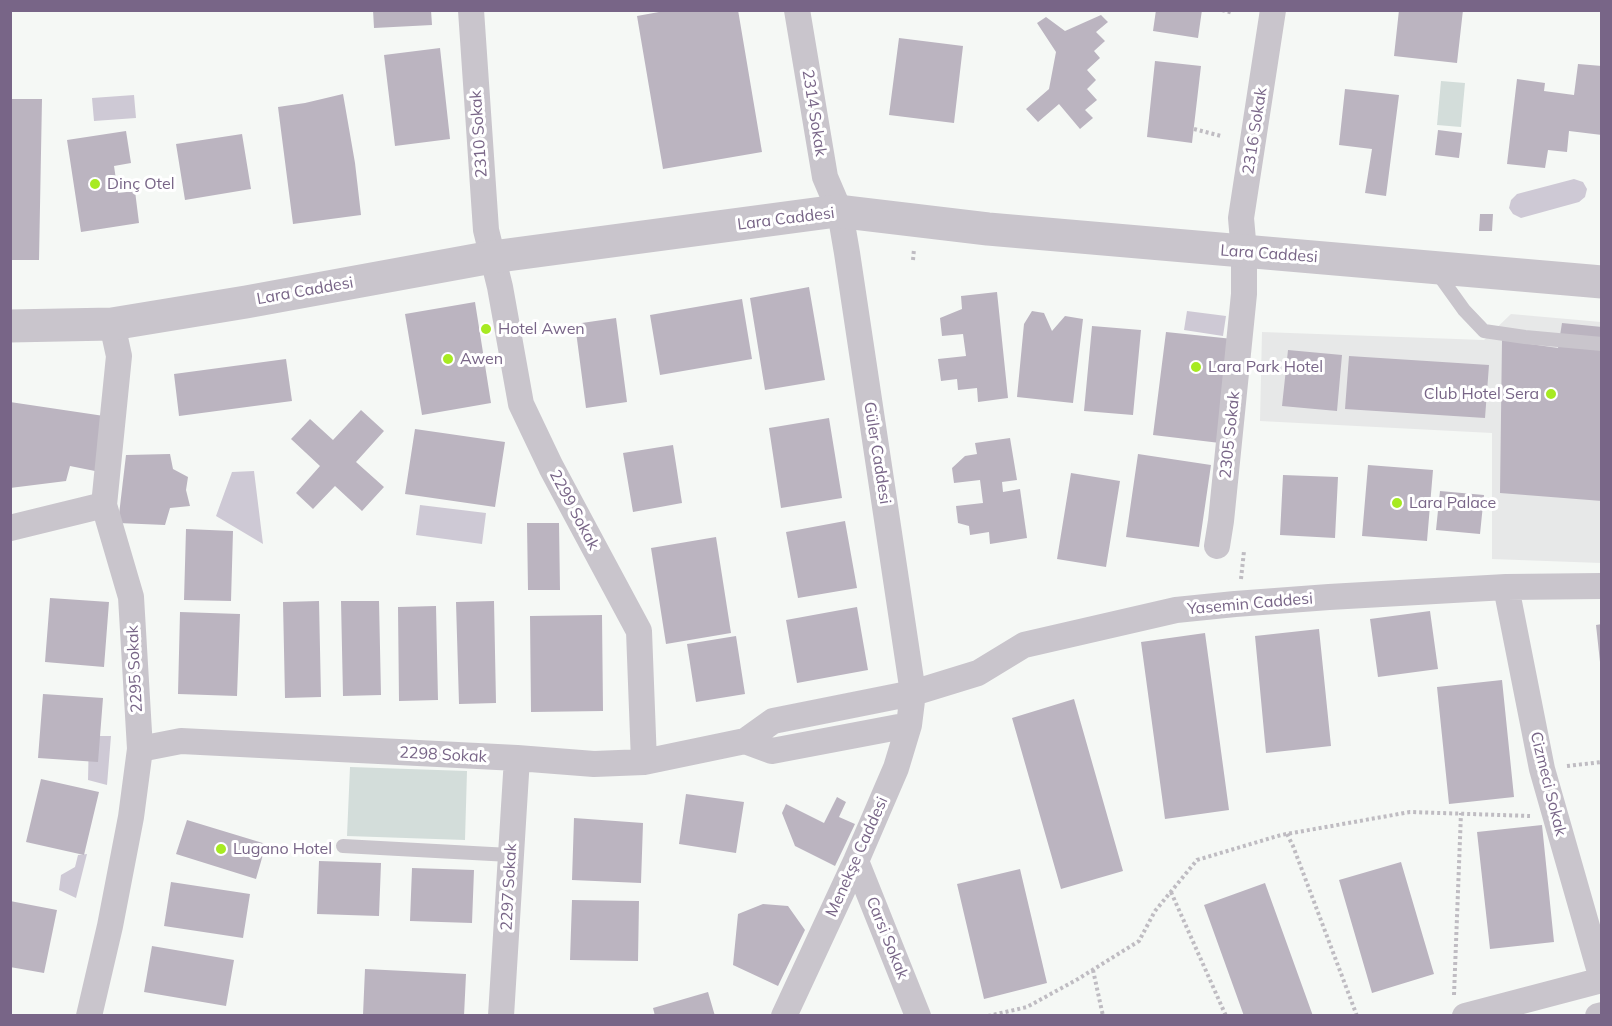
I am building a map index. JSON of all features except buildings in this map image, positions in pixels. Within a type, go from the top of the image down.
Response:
[{"type":"street","name":"2310 Sokak","points":[[471,10],[486,230],[492,257]]},
{"type":"street","name":"2314 Sokak","points":[[797,10],[825,177],[840,212]]},
{"type":"street","name":"2316 Sokak","points":[[1244,252],[1241,218],[1273,10]]},
{"type":"street","name":"Lara Caddesi","points":[[10,326],[112,324],[492,257],[840,212],[988,229],[1602,282]]},
{"type":"street","name":"Güler Caddesi","points":[[840,212],[914,693]]},
{"type":"street","name":"2305 Sokak","points":[[1217,546],[1244,294],[1244,252]]},
{"type":"street","name":"2299 Sokak","points":[[492,257],[500,287],[521,404],[551,466],[639,631],[644,762]]},
{"type":"street","name":"2295 Sokak","points":[[89,1016],[110,926],[131,817],[140,749],[131,597],[104,505],[119,356],[112,324]]},
{"type":"street","points":[[10,528],[104,505]]},
{"type":"street","name":"Yasemin Caddesi","points":[[914,693],[978,673],[1024,645],[1176,610],[1329,597],[1506,587],[1602,586]]},
{"type":"street","name":"Cizmeci Sokak","points":[[1506,587],[1542,769],[1602,980]]},
{"type":"street","name":"Menekşe Caddesi","points":[[784,1016],[856,861],[896,768],[909,725],[914,693]]},
{"type":"street","name":"2298 Sokak","points":[[140,749],[181,741],[594,764],[644,762],[745,741],[773,721],[914,693]]},
{"type":"street","points":[[745,741],[772,751],[909,725]]},
{"type":"street","name":"2297 Sokak","points":[[501,1016],[517,758]]},
{"type":"street","name":"Carsi Sokak","points":[[856,861],[918,1016]]},
{"type":"street","points":[[1459,1010],[1602,980]]},
{"type":"lane","points":[[1433,267],[1464,310],[1484,331],[1602,344]]},
{"type":"lane","points":[[343,846],[510,855]]},
{"type":"path","points":[[1222,10],[1233,13]]},
{"type":"path","points":[[1194,129],[1221,136]]},
{"type":"path","points":[[1542,769],[1602,762]]},
{"type":"path","points":[[988,1016],[1028,1007],[1139,941],[1155,911],[1197,860],[1287,834],[1410,812],[1544,816],[1555,814]]},
{"type":"path","points":[[1459,1010],[1461,813]]},
{"type":"path","points":[[1287,834],[1298,856],[1357,1016]]},
{"type":"path","points":[[1171,892],[1226,1016]]},
{"type":"path","points":[[1093,970],[1103,1016]]},
{"type":"shaded area","points":[[1441,81],[1465,83],[1461,127],[1437,125]]},
{"type":"shaded area","points":[[134,95],[136,118],[94,121],[92,98]]},
{"type":"shaded area","points":[[1574,179],[1583,182],[1587,189],[1585,197],[1579,202],[1521,218],[1513,214],[1509,208],[1511,200],[1517,194]]},
{"type":"shaded area","points":[[1187,311],[1226,316],[1223,336],[1184,330]]},
{"type":"shaded area","name":"Club Hotel Sera","points":[[1511,314],[1601,322],[1601,563],[1492,559],[1492,433],[1260,421],[1262,332],[1484,340]]},
{"type":"shaded area","points":[[254,471],[263,544],[216,516],[232,472]]},
{"type":"shaded area","points":[[420,505],[486,513],[482,544],[416,535]]},
{"type":"shaded area","points":[[89,736],[111,736],[107,785],[88,780]]},
{"type":"shaded area","points":[[350,767],[467,771],[465,840],[347,836]]},
{"type":"shaded area","points":[[87,854],[76,898],[59,890],[61,875],[75,867],[78,855]]},
{"type":"place","name":"Dinç Otel","points":[[95,184]]},
{"type":"place","name":"Hotel Awen","points":[[486,329]]},
{"type":"place","name":"Awen","points":[[448,359]]},
{"type":"place","name":"Lara Park Hotel","points":[[1196,367]]},
{"type":"place","name":"Club Hotel Sera","points":[[1551,394]]},
{"type":"place","name":"Lara Palace","points":[[1397,503]]},
{"type":"place","name":"Lugano Hotel","points":[[221,849]]}]
